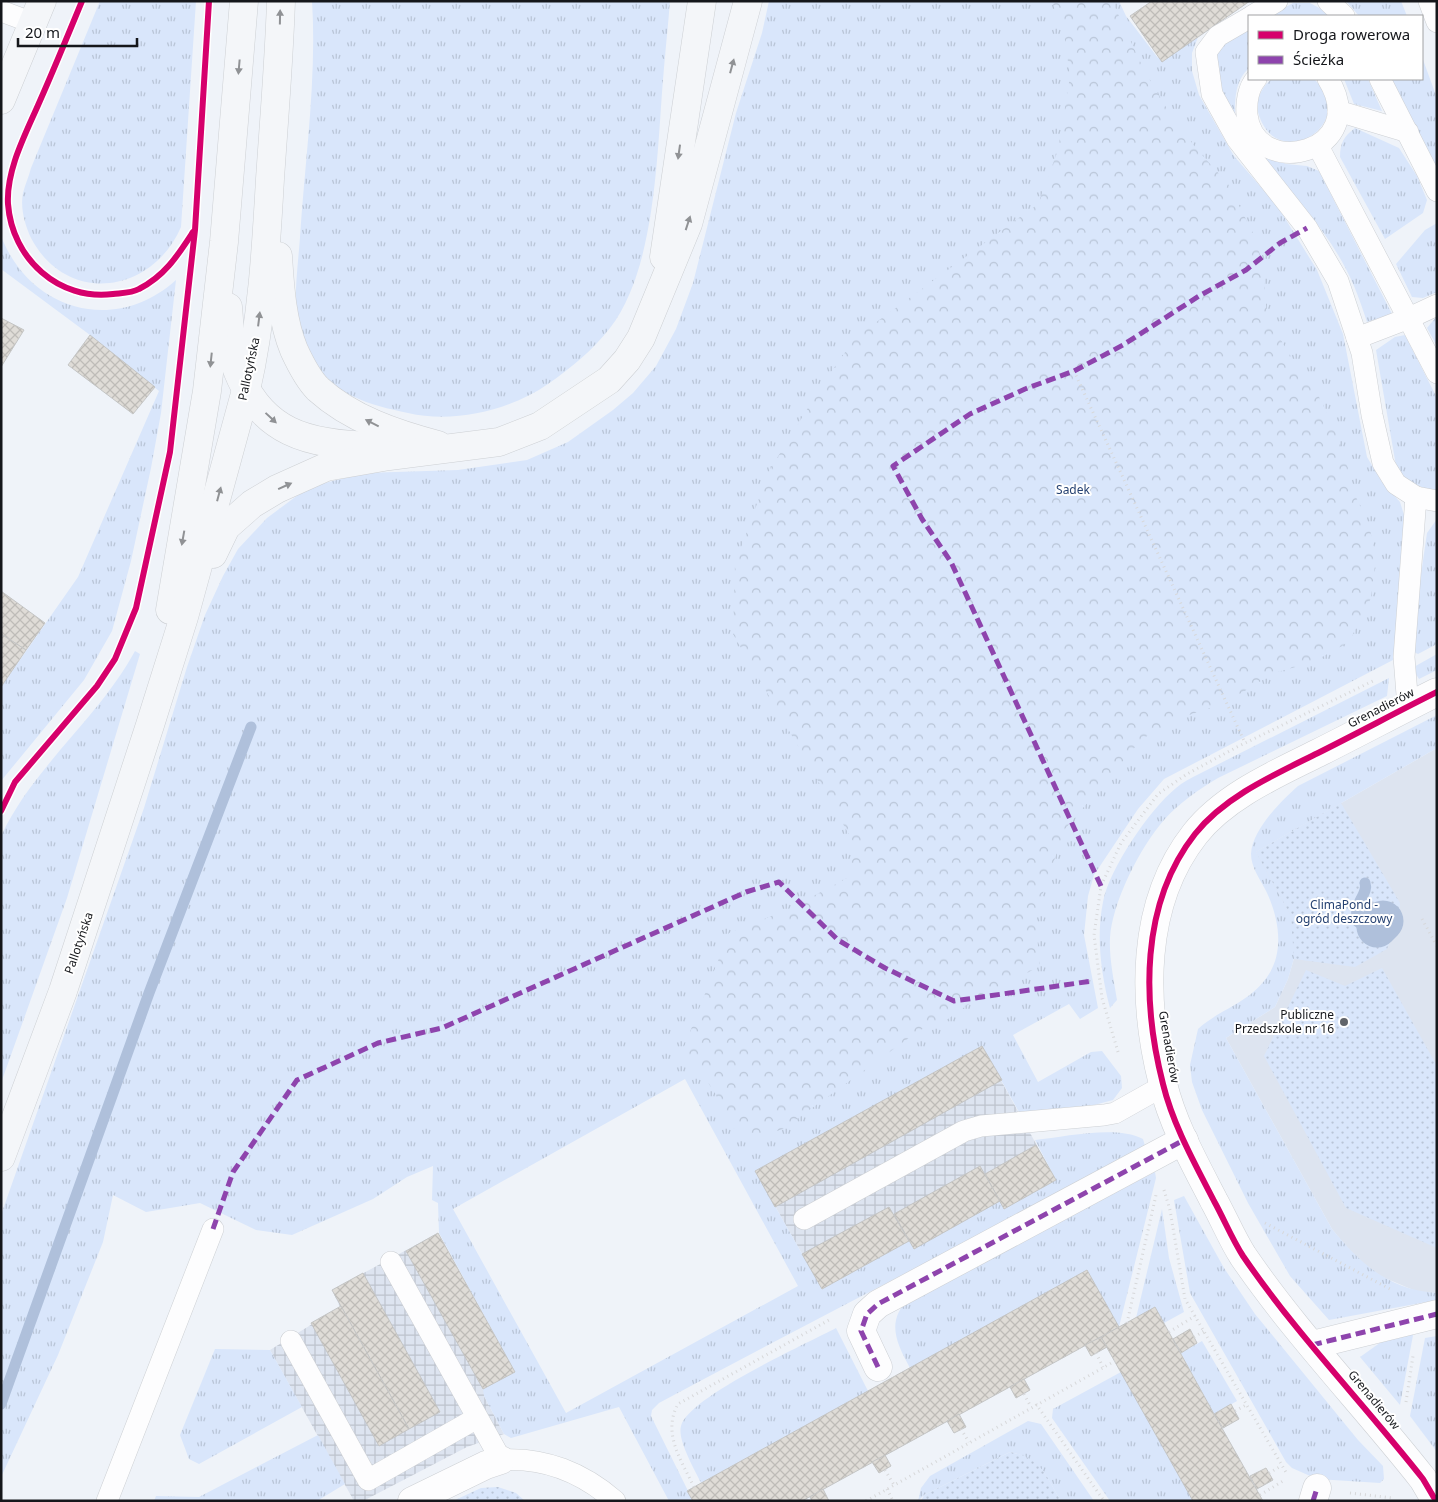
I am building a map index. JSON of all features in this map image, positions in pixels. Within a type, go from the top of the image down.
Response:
[{"type":"main road","name":"Pallotyńska","points":[[150,725],[207,391],[224,242],[244,1]]},
{"type":"main road","name":"Pallotyńska","points":[[1,1158],[63,991],[150,725],[184,617],[246,390],[254,354],[264,273],[280,60],[281,1]]},
{"type":"main road","points":[[658,301],[702,1]]},
{"type":"main road","points":[[184,617],[226,527],[252,504],[277,489],[326,467],[371,458],[499,442],[540,426],[609,380],[627,360],[641,338],[658,301],[688,224],[748,1]]},
{"type":"main road","points":[[1,100],[38,12]]},
{"type":"main road","points":[[280,60],[276,188],[277,251],[280,288],[287,325],[294,348],[305,371],[318,388],[358,416],[381,427],[451,448]]},
{"type":"main road","points":[[224,242],[234,362],[246,390],[283,429],[307,440],[344,446],[451,448]]},
{"type":"street","name":"Grenadierów","points":[[1436,1501],[1423,1479],[1312,1345],[1242,1254],[1184,1140],[1164,1086],[1149,992],[1150,951],[1158,904],[1176,863],[1196,833],[1223,808],[1253,787],[1437,692]]},
{"type":"street","points":[[878,1367],[861,1330],[867,1314],[878,1304],[1184,1140]]},
{"type":"street","points":[[1312,1345],[1437,1314]]},
{"type":"street","points":[[412,1501],[486,1465],[501,1460]]},
{"type":"lane","points":[[1256,15],[1277,1]]},
{"type":"lane","points":[[1328,1],[1343,15]]},
{"type":"lane","points":[[1429,1],[1437,22]]},
{"type":"lane","points":[[1,11],[38,12]]},
{"type":"lane","points":[[1248,19],[1218,36],[1206,52],[1212,94],[1236,140],[1307,228],[1338,282],[1362,353],[1372,415],[1383,463],[1396,484],[1416,497],[1437,501]]},
{"type":"lane","points":[[1255,80],[1246,104],[1248,120],[1254,132],[1265,144],[1289,153],[1303,152],[1318,146],[1327,138],[1338,118],[1336,92],[1329,80]]},
{"type":"lane","points":[[1381,80],[1437,190]]},
{"type":"lane","points":[[1338,111],[1408,132]]},
{"type":"lane","points":[[1318,146],[1437,373]]},
{"type":"lane","points":[[1357,338],[1437,305]]},
{"type":"lane","points":[[1408,707],[1404,657],[1416,497]]},
{"type":"lane","points":[[804,1219],[964,1131],[981,1126],[1115,1113],[1164,1086]]},
{"type":"lane","points":[[107,1501],[213,1229]]},
{"type":"lane","points":[[391,1262],[501,1460],[528,1460],[564,1468],[592,1483],[615,1501]]},
{"type":"lane","points":[[292,1341],[368,1480],[478,1418]]},
{"type":"path","points":[[1074,371],[1245,743]]},
{"type":"path","points":[[1422,919],[1437,946]]},
{"type":"path","points":[[1162,1185],[1170,1210],[1185,1299],[1280,1466],[1285,1473],[1292,1476],[1260,1495]]},
{"type":"path","points":[[1127,1323],[1158,1187]]},
{"type":"path","points":[[694,1487],[671,1436],[673,1414],[678,1404],[852,1308],[878,1304]]},
{"type":"path","points":[[1169,1332],[1195,1316]]},
{"type":"path","points":[[1194,1337],[1204,1331]]},
{"type":"path","points":[[1096,1353],[1103,1367]]},
{"type":"path","points":[[866,1501],[1115,1361]]},
{"type":"path","points":[[1024,1394],[1031,1407]]},
{"type":"path","points":[[1036,1404],[1104,1501]]},
{"type":"path","points":[[1235,1411],[1246,1405]]},
{"type":"path","points":[[961,1430],[969,1442]]},
{"type":"path","points":[[1269,1473],[1280,1466]]},
{"type":"path","points":[[885,1470],[894,1485]]},
{"type":"path","points":[[887,1489],[893,1501]]},
{"type":"path","points":[[1315,1494],[1395,1498]]},
{"type":"shaded area","name":"Publiczne Przedszkole nr 16","points":[[1437,748],[1437,1293],[1418,1292],[1378,1275],[1355,1257],[1332,1229],[1226,1038],[1275,1007],[1288,979],[1295,955],[1256,852]]},
{"type":"shaded area","points":[[982,1046],[1056,1180],[914,1249],[909,1241],[822,1289],[755,1171]]},
{"type":"shaded area","points":[[438,1233],[515,1372],[484,1396],[504,1434],[467,1447],[363,1501],[354,1501],[270,1350],[340,1307],[332,1290]]},
{"type":"green space","points":[[100,1],[196,1],[181,227],[168,249],[150,267],[130,278],[109,283],[87,282],[66,274],[47,260],[31,238],[25,222],[22,205],[23,193],[31,168]]},
{"type":"green space","points":[[312,1],[670,1],[652,209],[637,274],[625,303],[610,328],[573,365],[533,393],[500,408],[463,416],[444,417],[408,413],[366,402],[341,390],[320,371],[302,346],[297,330],[296,290],[312,89]]},
{"type":"green space","points":[[769,1],[1119,1],[1126,16],[1158,58],[1171,42],[1200,32],[1192,53],[1192,71],[1199,95],[1234,156],[1278,207],[1317,270],[1343,334],[1367,457],[1382,482],[1400,502],[1405,518],[1403,580],[1393,660],[1164,779],[1138,809],[1094,875],[1088,896],[1084,935],[1098,1008],[1080,1019],[1069,1004],[1013,1035],[1038,1082],[1091,1052],[1102,1051],[1121,1076],[1122,1088],[1113,1100],[1094,1105],[1019,1112],[982,1046],[755,1171],[822,1289],[909,1241],[914,1249],[1000,1201],[1004,1208],[1056,1180],[1035,1140],[1105,1132],[1132,1135],[1143,1139],[1145,1146],[659,1403],[652,1410],[651,1416],[693,1501],[669,1501],[619,1407],[511,1438],[504,1434],[484,1396],[483,1389],[515,1372],[439,1233],[438,1203],[432,1200],[433,1166],[407,1177],[373,1199],[292,1235],[256,1230],[200,1203],[146,1212],[113,1195],[103,1242],[58,1355],[1,1477],[1,1215],[144,808],[205,615],[223,576],[238,549],[267,518],[298,495],[321,484],[364,473],[458,470],[527,460],[568,442],[613,410],[633,393],[656,366],[676,329],[693,283],[736,113],[762,33]],"holes":[[[685,1079],[798,1286],[566,1413],[453,1209]]]},
{"type":"green space","name":"Sadek","points":[[1052,1],[1112,1],[1145,72],[1166,107],[1195,147],[1228,184],[1253,233],[1263,264],[1267,318],[1303,376],[1318,395],[1333,425],[1345,457],[1355,495],[1369,525],[1376,557],[1371,598],[1349,642],[1313,662],[1274,673],[1225,703],[1177,719],[1142,739],[1065,829],[1035,916],[1040,966],[966,1006],[945,1021],[920,1030],[783,1129],[751,1140],[729,1125],[715,1093],[684,1047],[729,933],[791,908],[849,877],[854,843],[733,634],[735,564],[769,471],[824,382],[856,337],[1038,204],[1058,150],[1070,76],[1065,40]]},
{"type":"green space","points":[[1346,1],[1401,1],[1407,15],[1358,15]]},
{"type":"green space","points":[[1293,3],[1310,3],[1332,15],[1271,15]]},
{"type":"green space","points":[[1248,28],[1248,69],[1238,84],[1235,116],[1219,80],[1216,61],[1218,52],[1223,44]]},
{"type":"green space","points":[[1423,60],[1437,98],[1437,168],[1392,80],[1423,80]]},
{"type":"green space","points":[[1271,80],[1315,80],[1326,96],[1328,112],[1322,126],[1310,136],[1296,142],[1281,140],[1267,131],[1257,107],[1258,98]]},
{"type":"green space","points":[[1344,80],[1368,80],[1382,111],[1354,104]]},
{"type":"green space","points":[[1355,128],[1399,148],[1417,176],[1427,200],[1423,213],[1385,239],[1340,157],[1343,140]]},
{"type":"green space","points":[[1259,153],[1286,164],[1307,166],[1319,171],[1392,314],[1367,322],[1354,286],[1335,250],[1324,233]]},
{"type":"green space","points":[[1437,223],[1437,292],[1423,298],[1412,297],[1396,264],[1425,230]]},
{"type":"green space","points":[[1,236],[14,262],[32,282],[53,297],[76,307],[101,310],[127,307],[152,297],[176,280],[161,413],[151,468],[131,561],[112,631],[84,680],[1,781],[1,687],[78,577],[159,391],[90,335],[1,269]]},
{"type":"green space","points":[[1437,316],[1437,346],[1427,328]]},
{"type":"green space","points":[[1405,335],[1437,398],[1437,491],[1424,488],[1408,480],[1396,466],[1376,350],[1395,337]]},
{"type":"green space","points":[[1437,519],[1437,644],[1418,654],[1410,650],[1427,533]]},
{"type":"green space","points":[[135,651],[140,654],[67,898],[1,1083],[1,836],[31,787],[103,699]]},
{"type":"green space","points":[[1437,654],[1437,670],[1419,679],[1412,668]]},
{"type":"green space","points":[[1389,678],[1387,696],[1218,778],[1189,797],[1164,820],[1137,860],[1116,909],[1112,924],[1110,946],[1117,1000],[1110,1008],[1100,955],[1100,928],[1103,902],[1113,873],[1132,840],[1154,810],[1187,780]]},
{"type":"green space","points":[[1437,715],[1437,748],[1256,852],[1291,916],[1295,955],[1288,979],[1275,1007],[1226,1038],[1332,1229],[1365,1264],[1390,1281],[1404,1287],[1437,1293],[1437,1300],[1329,1320],[1290,1276],[1248,1203],[1202,1110],[1192,1082],[1190,1065],[1198,1029],[1254,992],[1262,984],[1274,964],[1278,943],[1276,920],[1270,899],[1251,859],[1256,835],[1268,817],[1298,786]]},
{"type":"green space","name":"ClimaPond - ogród deszczowy","points":[[1341,803],[1400,903],[1399,920],[1387,949],[1355,967],[1294,959],[1291,916],[1256,852]]},
{"type":"green space","points":[[1382,968],[1437,1066],[1437,1248],[1346,1208],[1264,1056],[1306,970],[1345,986]]},
{"type":"green space","points":[[1155,1172],[1156,1178],[1119,1327],[1087,1270],[910,1368],[897,1340],[896,1323],[898,1314],[911,1297]]},
{"type":"green space","points":[[1184,1196],[1224,1268],[1255,1314],[1358,1440],[1383,1466],[1384,1479],[1380,1483],[1317,1479],[1292,1468],[1286,1462],[1190,1293],[1174,1200]]},
{"type":"green space","points":[[1162,1209],[1169,1258],[1184,1312],[1164,1323],[1155,1307],[1136,1318]]},
{"type":"green space","points":[[836,1328],[868,1391],[701,1483],[687,1455],[680,1432],[681,1426],[688,1414],[725,1386]]},
{"type":"green space","points":[[1414,1330],[1400,1405],[1360,1357],[1384,1340]]},
{"type":"green space","points":[[1437,1336],[1437,1452],[1410,1416],[1425,1338]]},
{"type":"green space","points":[[1202,1341],[1237,1401],[1214,1414],[1181,1353]]},
{"type":"green space","points":[[215,1349],[270,1350],[302,1407],[199,1464],[189,1459],[180,1435]]},
{"type":"green space","points":[[1121,1372],[1193,1501],[1110,1501],[1052,1418],[1053,1409]]},
{"type":"green space","points":[[1028,1421],[1041,1424],[1094,1501],[1061,1501],[1042,1469],[1029,1459],[1010,1452],[924,1495],[918,1501],[921,1488],[930,1476]]},
{"type":"green space","points":[[318,1435],[345,1484],[317,1501],[154,1501],[156,1496],[199,1497]]},
{"type":"green space","points":[[1010,1452],[1021,1455],[1036,1463],[1042,1469],[1061,1501],[921,1501],[924,1495]]},
{"type":"green space","points":[[498,1487],[516,1493],[525,1501],[453,1501],[481,1488]]},
{"type":"building","points":[[1152,1],[1250,1],[1162,62],[1130,16]]},
{"type":"building","points":[[1,318],[24,330],[1,367]]},
{"type":"building","points":[[90,335],[155,387],[133,414],[68,365]]},
{"type":"building","points":[[1,591],[45,623],[26,650],[1,634]]},
{"type":"building","points":[[1,634],[26,650],[1,687]]},
{"type":"building","points":[[982,1046],[1002,1080],[775,1207],[755,1171]]},
{"type":"building","points":[[1036,1145],[1056,1180],[1004,1209],[985,1174]]},
{"type":"building","points":[[980,1166],[1000,1201],[914,1249],[894,1214]]},
{"type":"building","points":[[889,1207],[909,1241],[822,1289],[802,1254]]},
{"type":"building","points":[[438,1233],[515,1372],[483,1389],[406,1251]]},
{"type":"building","points":[[1087,1270],[1119,1327],[802,1501],[693,1501],[687,1491],[694,1487]]},
{"type":"building","points":[[363,1273],[440,1412],[409,1429],[332,1290]]},
{"type":"building","points":[[341,1306],[409,1429],[379,1446],[311,1323]]},
{"type":"building","points":[[1155,1307],[1263,1501],[1193,1501],[1101,1337]]},
{"type":"building","points":[[1190,1329],[1197,1343],[1181,1353],[1173,1339]]},
{"type":"building","points":[[1101,1337],[1107,1347],[1091,1356],[1085,1345]]},
{"type":"building","points":[[1024,1379],[1030,1390],[1016,1398],[1010,1387]]},
{"type":"building","points":[[1231,1404],[1239,1419],[1223,1428],[1214,1414]]},
{"type":"building","points":[[959,1414],[966,1427],[954,1433],[947,1421]]},
{"type":"building","points":[[885,1455],[891,1466],[879,1473],[872,1462]]},
{"type":"building","points":[[1266,1468],[1273,1480],[1257,1489],[1250,1476]]},
{"type":"building","points":[[823,1489],[829,1501],[812,1501],[810,1497]]},
{"type":"waterway","points":[[1,1404],[149,993],[251,727]]},
{"type":"waterway","points":[[1358,922],[1357,909],[1365,891],[1365,883]]},
{"type":"waterway","points":[[1377,927],[1383,921]]},
{"type":"marked path","points":[[1101,886],[951,562],[922,519],[893,466],[970,414],[1025,389],[1074,371],[1123,345],[1199,296],[1246,270],[1280,243],[1307,228]]},
{"type":"marked path","points":[[213,1229],[233,1172],[297,1080],[378,1043],[442,1028],[746,892],[779,882],[838,940],[885,968],[954,1001],[1092,981]]},
{"type":"marked path","points":[[878,1367],[861,1331],[867,1314],[878,1304],[1184,1140]]},
{"type":"marked path","points":[[1312,1345],[1437,1314]]},
{"type":"marked path","points":[[1313,1501],[1317,1488]]},
{"type":"cycle path","points":[[82,1],[23,139],[10,178],[8,204],[11,224],[18,242],[42,272],[57,283],[74,291],[93,294],[113,294],[136,290],[156,278],[176,257],[193,232]]},
{"type":"cycle path","points":[[1,811],[15,782],[97,686],[115,659],[136,608],[170,452],[195,230],[209,1]]},
{"type":"cycle path","points":[[1436,1501],[1423,1479],[1401,1451],[1286,1314],[1235,1243],[1185,1144],[1167,1099],[1156,1053],[1149,987],[1150,954],[1155,922],[1164,891],[1177,861],[1207,820],[1252,787],[1437,692]]},
{"type":"place","name":"Publiczne Przedszkole nr 16","points":[[1344,1022]]}]
